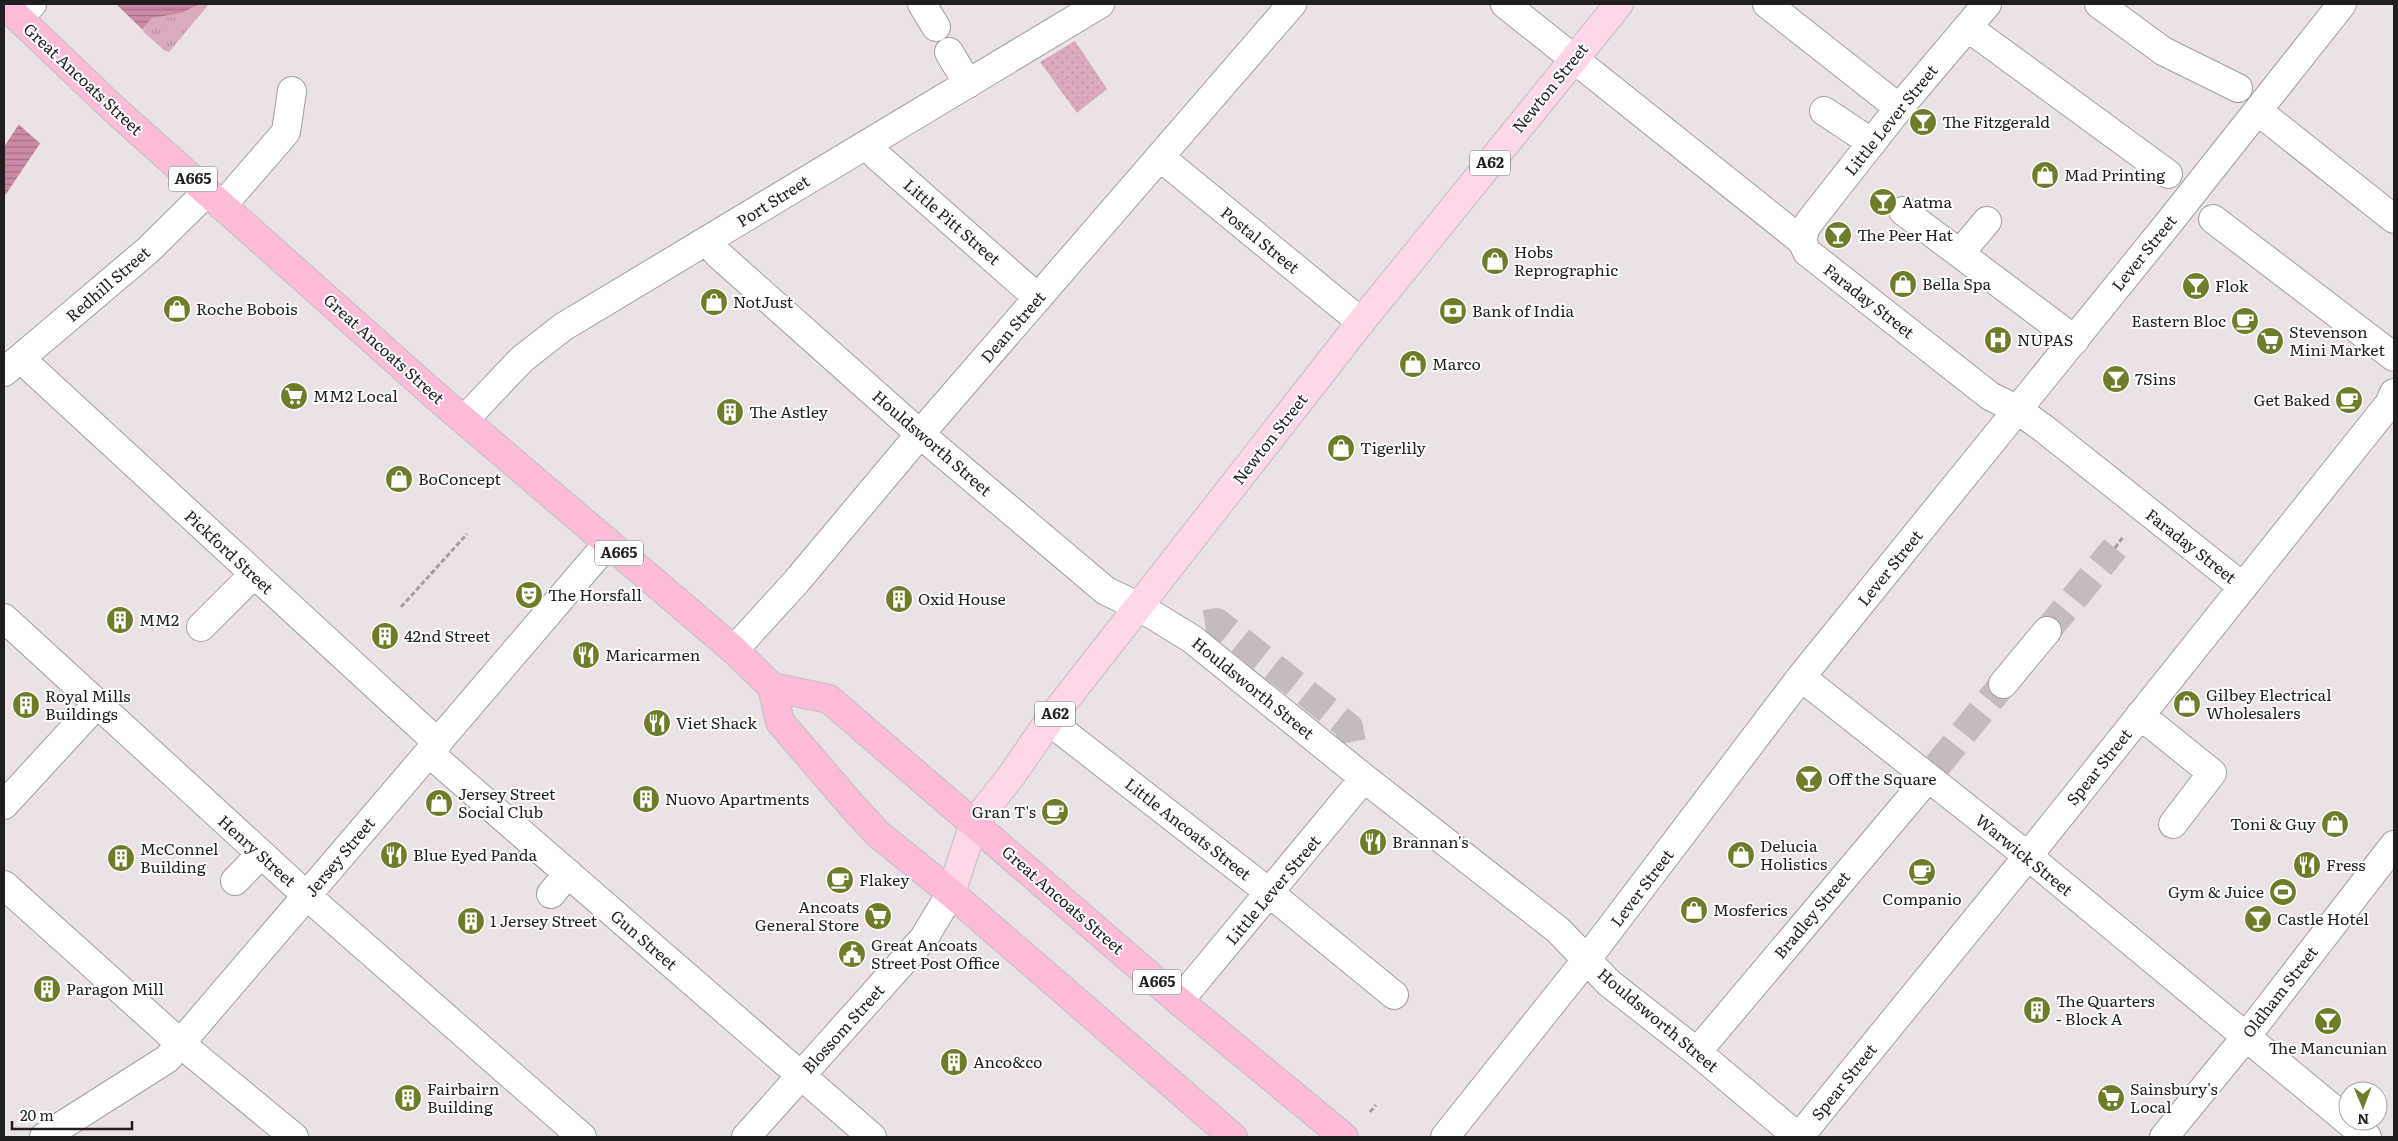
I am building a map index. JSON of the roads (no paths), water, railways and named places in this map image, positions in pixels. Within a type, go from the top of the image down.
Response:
[{"type":"highway","name":"Great Ancoats Street","points":[[18,8],[116,111],[464,420],[734,650],[772,687],[829,699],[1179,1001],[1344,1137]]},
{"type":"highway","points":[[772,687],[780,722],[818,768],[878,834],[951,893],[1233,1137]]},
{"type":"main road","name":"Newton Street","points":[[951,893],[974,823],[1012,775],[1049,721],[1361,322],[1619,4]]},
{"type":"street","points":[[922,4],[936,27]]},
{"type":"street","name":"Port Street","points":[[464,420],[522,359],[563,328],[1100,4]]},
{"type":"street","name":"Dean Street","points":[[734,650],[796,582],[920,434],[1292,4]]},
{"type":"street","name":"Faraday Street","points":[[1505,4],[1802,240],[1807,252],[1990,396],[2018,410],[2243,587]]},
{"type":"street","points":[[1767,4],[1899,108]]},
{"type":"street","name":"Little Lever Street","points":[[1802,240],[1805,228],[1811,220],[1899,108],[1987,4]]},
{"type":"street","points":[[2099,4],[2163,51],[2238,88]]},
{"type":"street","name":"Lever Street","points":[[1445,1137],[1587,959],[1801,677],[2075,340],[2342,4]]},
{"type":"street","points":[[1964,23],[2168,174]]},
{"type":"street","points":[[949,52],[968,84]]},
{"type":"street","name":"Redhill Street","points":[[13,366],[148,251],[215,199],[286,132],[292,91]]},
{"type":"street","points":[[1824,111],[1872,143]]},
{"type":"street","points":[[2258,111],[2394,219]]},
{"type":"street","name":"Little Pitt Street","points":[[868,144],[877,156],[1038,298]]},
{"type":"street","name":"Postal Street","points":[[1160,157],[1361,322]]},
{"type":"street","points":[[1903,211],[1961,252],[2075,340]]},
{"type":"street","points":[[2213,219],[2394,357]]},
{"type":"street","points":[[1961,252],[1987,221]]},
{"type":"street","name":"Houldsworth Street","points":[[706,241],[920,434],[1106,591],[1140,606],[1192,639],[1558,930],[1609,983],[1697,1052],[1799,1137]]},
{"type":"street","name":"Pickford Street","points":[[13,366],[253,575],[433,748]]},
{"type":"street","name":"Spear Street","points":[[1799,1137],[2028,856],[2389,404],[2394,393]]},
{"type":"street","name":"Jersey Street","points":[[44,1137],[167,1059],[608,543]]},
{"type":"street","points":[[201,627],[253,575]]},
{"type":"street","name":"Henry Street","points":[[4,618],[260,854],[582,1137]]},
{"type":"street","points":[[1178,630],[1205,624]]},
{"type":"street","points":[[2003,684],[2047,631]]},
{"type":"street","name":"Warwick Street","points":[[1801,677],[1927,779],[2028,856],[2245,1038],[2367,1137]]},
{"type":"street","points":[[4,805],[50,771],[97,704]]},
{"type":"street","points":[[2140,715],[2212,773],[2173,824]]},
{"type":"street","name":"Little Ancoats Street","points":[[1049,721],[1270,893],[1394,995]]},
{"type":"street","points":[[1352,743],[1360,774]]},
{"type":"street","name":"Gun Street","points":[[433,748],[568,873],[872,1137]]},
{"type":"street","name":"Little Lever Street","points":[[1179,1001],[1270,893],[1360,774]]},
{"type":"street","name":"Bradley Street","points":[[1697,1052],[1927,779]]},
{"type":"street","name":"Oldham Street","points":[[2164,1137],[2245,1038],[2394,845]]},
{"type":"street","points":[[235,881],[260,854]]},
{"type":"street","points":[[550,894],[568,873]]},
{"type":"street","points":[[4,885],[181,1044],[294,1137]]},
{"type":"street","name":"Blossom Street","points":[[746,1137],[796,1071],[924,938],[951,893]]},
{"type":"tunnel","points":[[2047,631],[2115,548]]},
{"type":"tunnel","points":[[1205,624],[1217,622],[1349,727],[1352,743]]},
{"type":"tunnel","points":[[1937,766],[2003,684]]},
{"type":"place","name":"The Fitzgerald","points":[[1923,122]]},
{"type":"place","name":"Mad Printing","points":[[2045,175]]},
{"type":"place","name":"Aatma","points":[[1883,202]]},
{"type":"place","name":"The Peer Hat","points":[[1838,235]]},
{"type":"place","name":"Hobs Reprographic","points":[[1495,261]]},
{"type":"place","name":"Bella Spa","points":[[1903,284]]},
{"type":"place","name":"Flok","points":[[2196,286]]},
{"type":"place","name":"NotJust","points":[[714,302]]},
{"type":"place","name":"Roche Bobois","points":[[177,309]]},
{"type":"place","name":"Bank of India","points":[[1453,311]]},
{"type":"place","name":"Eastern Bloc","points":[[2245,321]]},
{"type":"place","name":"NUPAS","points":[[1998,340]]},
{"type":"place","name":"Stevenson Mini Market","points":[[2270,341]]},
{"type":"place","name":"Marco","points":[[1413,364]]},
{"type":"place","name":"7Sins","points":[[2116,379]]},
{"type":"place","name":"MM2 Local","points":[[294,396]]},
{"type":"place","name":"Get Baked","points":[[2349,400]]},
{"type":"place","name":"The Astley","points":[[730,412]]},
{"type":"place","name":"Tigerlily","points":[[1341,448]]},
{"type":"place","name":"BoConcept","points":[[399,479]]},
{"type":"place","name":"The Horsfall","points":[[529,595]]},
{"type":"place","name":"Oxid House","points":[[899,599]]},
{"type":"place","name":"MM2","points":[[120,620]]},
{"type":"place","name":"42nd Street","points":[[385,636]]},
{"type":"place","name":"Maricarmen","points":[[586,655]]},
{"type":"place","name":"Gilbey Electrical Wholesalers","points":[[2187,704]]},
{"type":"place","name":"Royal Mills Buildings","points":[[26,705]]},
{"type":"place","name":"Viet Shack","points":[[657,723]]},
{"type":"place","name":"Off the Square","points":[[1809,779]]},
{"type":"place","name":"Nuovo Apartments","points":[[646,799]]},
{"type":"place","name":"Jersey Street Social Club","points":[[439,803]]},
{"type":"place","name":"Gran T's","points":[[1055,812]]},
{"type":"place","name":"Toni & Guy","points":[[2335,824]]},
{"type":"place","name":"Brannan's","points":[[1373,842]]},
{"type":"place","name":"Blue Eyed Panda","points":[[394,855]]},
{"type":"place","name":"Delucia Holistics","points":[[1741,855]]},
{"type":"place","name":"McConnel Building","points":[[121,858]]},
{"type":"place","name":"Fress","points":[[2307,865]]},
{"type":"place","name":"Companio","points":[[1922,872]]},
{"type":"place","name":"Flakey","points":[[840,880]]},
{"type":"place","name":"Gym & Juice","points":[[2283,892]]},
{"type":"place","name":"Mosferics","points":[[1694,910]]},
{"type":"place","name":"Ancoats General Store","points":[[878,916]]},
{"type":"place","name":"Castle Hotel","points":[[2258,919]]},
{"type":"place","name":"1 Jersey Street","points":[[471,921]]},
{"type":"place","name":"Great Ancoats Street Post Office","points":[[852,954]]},
{"type":"place","name":"Paragon Mill","points":[[47,989]]},
{"type":"place","name":"The Quarters - Block A","points":[[2037,1010]]},
{"type":"place","name":"The Mancunian","points":[[2328,1021]]},
{"type":"place","name":"Anco&co","points":[[954,1062]]},
{"type":"place","name":"Fairbairn Building","points":[[408,1098]]},
{"type":"place","name":"Sainsbury's Local","points":[[2111,1098]]}]
